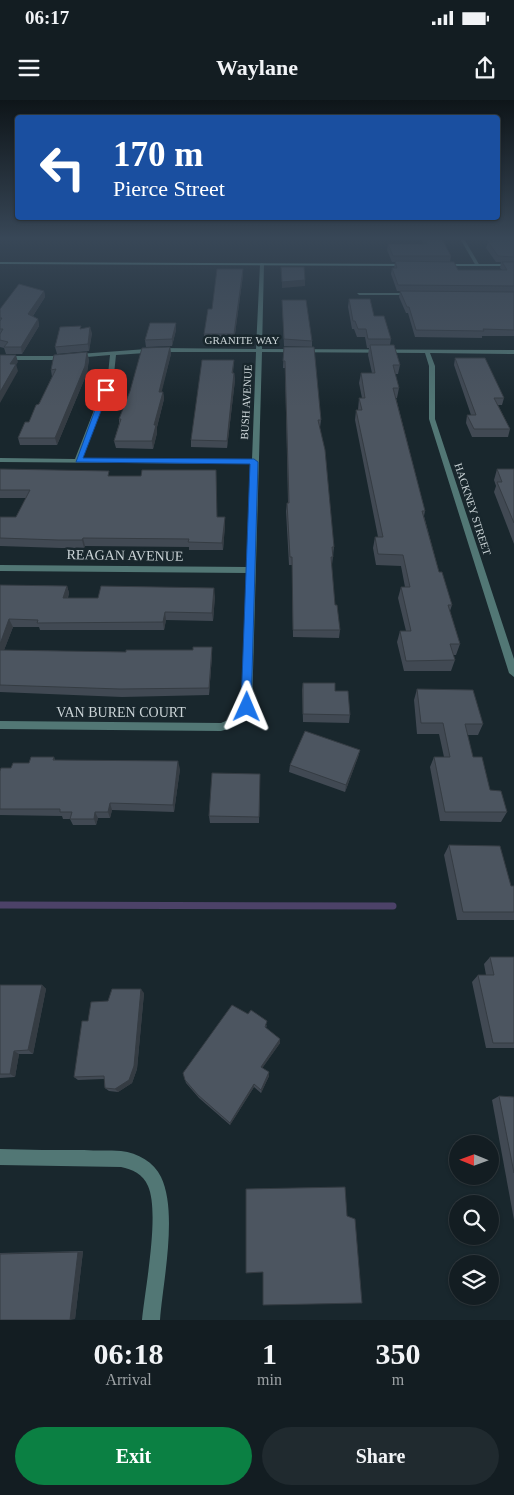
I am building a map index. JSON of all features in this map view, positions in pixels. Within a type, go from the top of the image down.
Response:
[{"type":"street","name":"BUSH AVENUE","points":[[240,720],[247,707],[250,570],[261,294]]},
{"type":"street","points":[[359,294],[417,294]]},
{"type":"street","name":"GRANITE WAY","points":[[0,358],[52,358],[113,353],[260,350],[514,352]]},
{"type":"street","name":"HACKNEY STREET","points":[[427,351],[432,366],[432,419],[514,672]]},
{"type":"street","points":[[78,460],[111,374],[113,353]]},
{"type":"street","points":[[0,460],[254,462]]},
{"type":"street","name":"REAGAN AVENUE","points":[[0,568],[250,570]]},
{"type":"street","name":"VAN BUREN COURT","points":[[0,725],[221,727],[240,720]]},
{"type":"street","points":[[0,1157],[121,1159],[134,1162],[145,1168],[156,1183],[160,1204],[151,1320]]},
{"type":"building","points":[[11,294],[42,294],[28,314],[38,319],[21,347],[4,347],[8,342],[0,340],[0,334],[3,329],[0,329],[2,318],[0,318],[0,309]]},
{"type":"building","points":[[214,294],[240,294],[234,334],[204,334],[208,309],[212,309]]},
{"type":"building","points":[[401,294],[514,294],[514,330],[416,330],[409,307],[407,307]]},
{"type":"building","points":[[349,299],[370,299],[374,316],[384,316],[391,339],[368,339],[366,329],[358,329],[355,321],[353,321]]},
{"type":"building","points":[[282,300],[306,300],[312,341],[284,339]]},
{"type":"building","points":[[150,323],[176,323],[172,339],[145,340]]},
{"type":"building","points":[[81,326],[80,329],[90,327],[88,344],[55,347],[60,327]]},
{"type":"building","points":[[370,345],[394,345],[400,365],[393,365],[399,388],[393,388],[425,511],[422,511],[439,572],[442,572],[452,605],[448,605],[460,644],[450,644],[455,660],[406,661],[400,631],[411,631],[401,587],[410,587],[403,555],[378,554],[375,537],[383,537],[356,410],[362,410],[359,398],[365,398],[361,373],[375,373]]},
{"type":"building","points":[[170,347],[159,392],[163,392],[154,425],[156,425],[152,441],[114,441],[121,419],[119,419],[130,391],[142,348]]},
{"type":"building","points":[[284,347],[314,347],[321,420],[318,420],[325,450],[334,547],[332,547],[333,557],[331,557],[335,605],[337,605],[340,630],[293,630],[292,557],[290,557],[287,503],[289,503]]},
{"type":"building","points":[[87,352],[85,366],[55,438],[18,438],[25,422],[29,422],[36,405],[39,404],[56,369],[51,370],[54,355]]},
{"type":"building","points":[[0,355],[16,355],[10,364],[16,364],[0,392]]},
{"type":"building","points":[[455,358],[485,358],[504,398],[494,398],[510,429],[474,429],[467,415],[476,415]]},
{"type":"building","points":[[202,360],[234,360],[227,441],[191,440]]},
{"type":"building","points":[[0,469],[109,471],[108,476],[141,476],[142,470],[216,470],[217,517],[225,517],[222,543],[188,542],[189,539],[83,538],[82,540],[58,540],[0,538],[0,517],[16,517],[30,490],[0,490]]},
{"type":"building","points":[[497,469],[514,469],[514,523],[497,482],[502,482]]},
{"type":"building","points":[[0,585],[67,586],[63,598],[98,598],[101,586],[214,588],[212,613],[165,612],[163,622],[37,623],[38,620],[9,619],[0,644]]},
{"type":"building","points":[[193,647],[212,647],[209,688],[120,689],[0,685],[0,650],[126,652],[126,650],[193,650]]},
{"type":"building","points":[[303,683],[335,683],[335,691],[348,691],[350,715],[303,714]]},
{"type":"building","points":[[417,689],[473,690],[483,724],[465,724],[473,757],[482,757],[490,790],[501,791],[507,812],[445,812],[434,757],[450,757],[443,723],[421,723]]},
{"type":"building","points":[[305,731],[360,750],[346,785],[290,765]]},
{"type":"building","points":[[31,757],[54,757],[53,760],[178,761],[173,805],[110,803],[108,812],[95,812],[94,819],[70,819],[72,812],[60,812],[60,809],[0,809],[1,768],[11,768],[13,763],[29,763]]},
{"type":"building","points":[[212,773],[260,774],[259,817],[209,816]]},
{"type":"building","points":[[449,845],[500,846],[511,886],[514,886],[514,912],[463,912]]},
{"type":"building","points":[[490,957],[514,957],[514,1043],[493,1043],[478,975],[494,975]]},
{"type":"building","points":[[0,985],[42,985],[28,1050],[14,1051],[10,1074],[0,1074]]},
{"type":"building","points":[[112,989],[141,989],[134,1066],[129,1080],[115,1089],[105,1088],[104,1076],[74,1077],[82,1021],[88,1021],[91,1002],[108,1001]]},
{"type":"building","points":[[232,1005],[248,1014],[251,1010],[267,1021],[265,1027],[280,1039],[261,1067],[269,1072],[261,1090],[254,1084],[230,1123],[198,1095],[185,1080],[183,1073]]},
{"type":"building","points":[[499,1096],[514,1097],[514,1173]]},
{"type":"building","points":[[345,1187],[347,1216],[355,1219],[362,1303],[263,1305],[263,1272],[246,1273],[246,1189]]},
{"type":"building","points":[[78,1252],[70,1320],[0,1320],[0,1254]]},
{"type":"waterway","points":[[0,905],[393,906]]},
{"type":"route","points":[[106,390],[78,460],[254,462],[247,707]]}]
